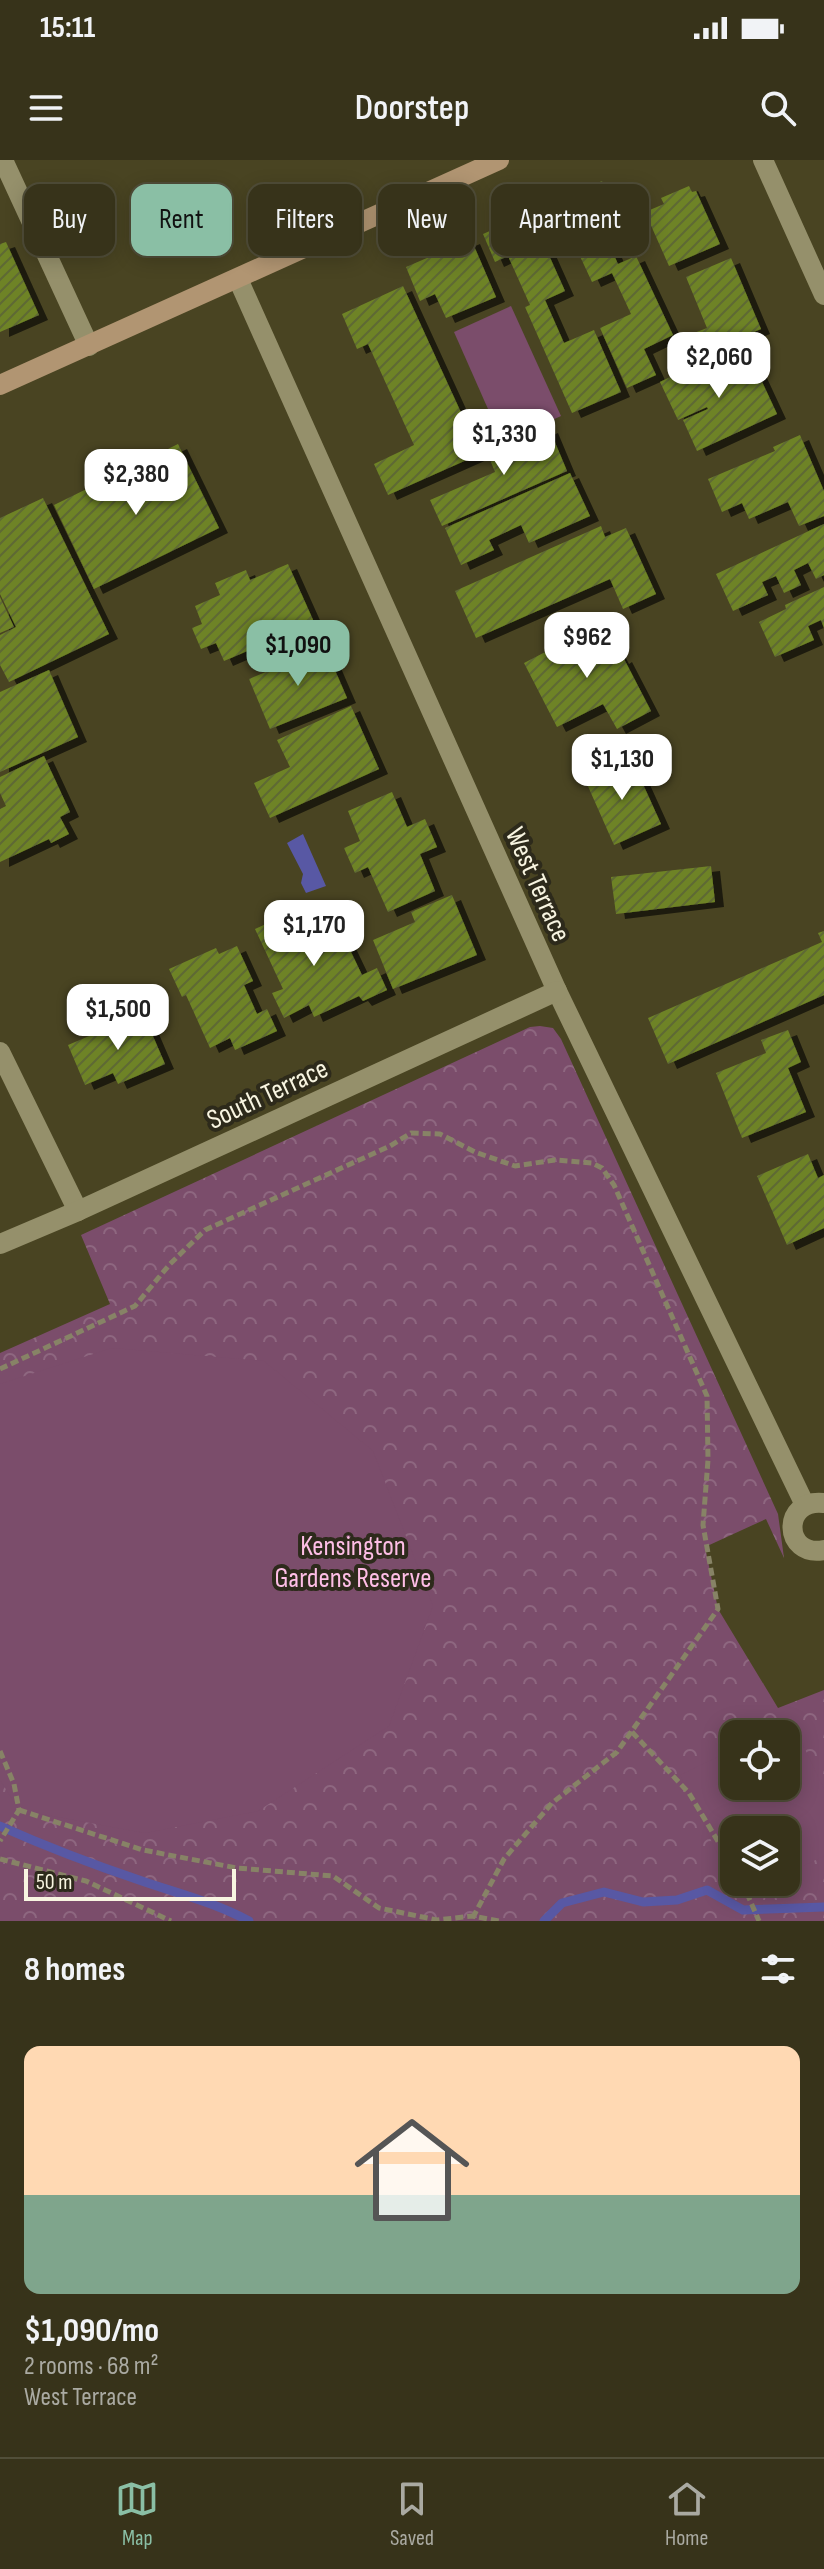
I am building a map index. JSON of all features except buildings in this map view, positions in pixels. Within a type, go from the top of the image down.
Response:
[{"type":"main road","points":[[0,385],[499,160]]},
{"type":"street","points":[[3,160],[89,346]]},
{"type":"street","points":[[763,160],[824,295]]},
{"type":"street","name":"West Terrace","points":[[238,279],[557,991],[814,1504]]},
{"type":"street","name":"South Terrace","points":[[0,1244],[557,991]]},
{"type":"street","points":[[0,1052],[78,1211]]},
{"type":"street","points":[[814,1504],[794,1518],[793,1536],[804,1549],[824,1550]]},
{"type":"path","points":[[0,1369],[135,1306],[170,1264],[205,1230],[390,1146],[411,1133],[440,1134],[475,1152],[515,1166],[555,1160],[592,1163],[602,1168],[614,1185],[707,1396],[708,1460],[703,1525],[718,1609],[617,1752],[552,1803],[504,1859],[471,1918]]},
{"type":"path","points":[[632,1732],[689,1793],[720,1845]]},
{"type":"path","points":[[0,1751],[14,1784],[19,1810],[0,1841]]},
{"type":"path","points":[[19,1810],[143,1850],[237,1868],[333,1876],[379,1908],[438,1921],[471,1918],[499,1921]]},
{"type":"path","points":[[0,1859],[86,1881],[171,1921]]},
{"type":"path","points":[[748,1896],[759,1921]]},
{"type":"green space","points":[[511,306],[561,416],[503,443],[454,332]]},
{"type":"green space","name":"Kensington Gardens Reserve","points":[[530,1027],[553,1028],[561,1039],[778,1514],[784,1558],[766,1519],[705,1547],[718,1609],[778,1708],[824,1690],[824,1921],[0,1921],[0,1353],[110,1304],[81,1235]]},
{"type":"green space","points":[[112,1348],[264,1361],[373,1451],[433,1606],[389,1726],[258,1811],[145,1833],[19,1810],[0,1780],[0,1384]]},
{"type":"green space","points":[[800,1739],[824,1789],[824,1856],[800,1867],[800,1816],[720,1816],[720,1859],[680,1775],[720,1756],[720,1800],[800,1800]]},
{"type":"shaded area","points":[[303,834],[326,886],[306,893],[301,883],[303,874],[287,843]]},
{"type":"waterway","points":[[0,1826],[86,1861],[209,1903],[249,1921]]},
{"type":"waterway","points":[[544,1921],[562,1903],[604,1892],[643,1902],[677,1900],[707,1890],[743,1910],[824,1907]]}]
